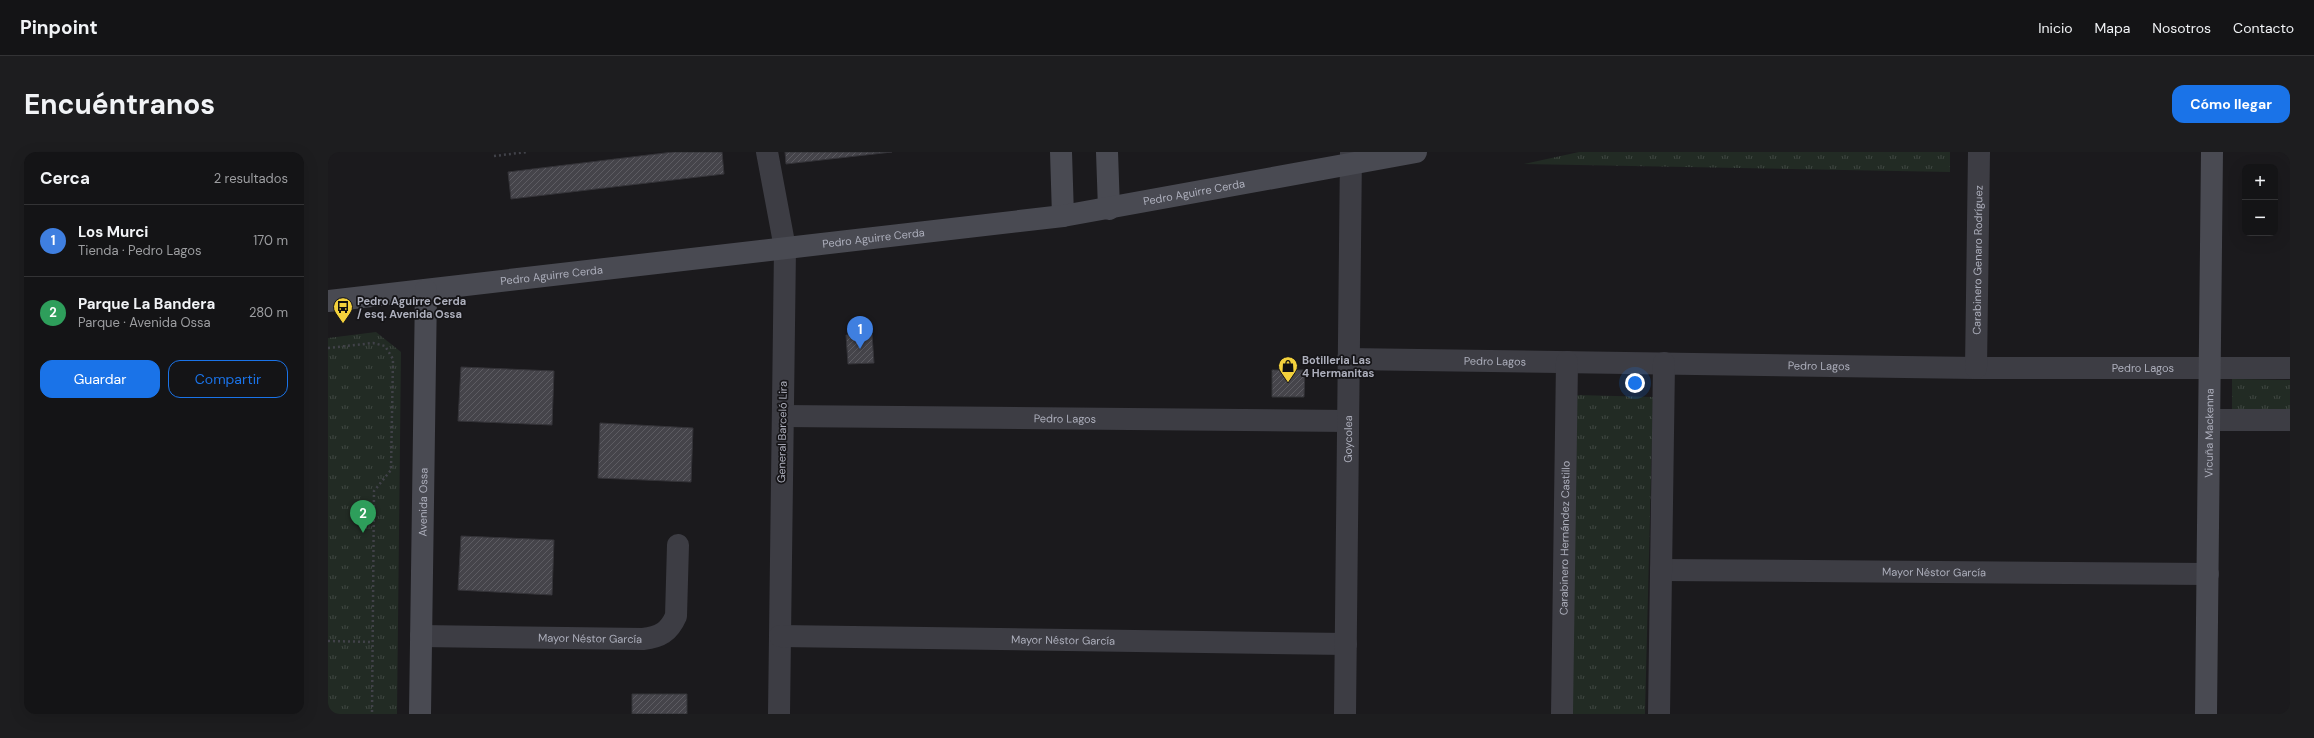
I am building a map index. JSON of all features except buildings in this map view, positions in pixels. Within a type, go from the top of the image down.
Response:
[{"type":"street","name":"General Barceló Lira","points":[[767,152],[785,248],[779,714]]},
{"type":"street","points":[[1061,152],[1062,216]]},
{"type":"street","points":[[1108,152],[1109,209]]},
{"type":"street","name":"Pedro Aguirre Cerda","points":[[328,301],[1062,216],[1109,209],[1351,158],[1416,152]]},
{"type":"street","name":"Carabinero Genaro Rodríguez","points":[[1976,368],[1979,152]]},
{"type":"street","name":"Vicuña Mackenna","points":[[2206,714],[2211,368],[2212,152]]},
{"type":"street","name":"Goycolea","points":[[1345,714],[1351,158]]},
{"type":"street","name":"Avenida Ossa","points":[[420,714],[426,290]]},
{"type":"street","name":"Pedro Lagos","points":[[1348,359],[1976,368],[2290,368]]},
{"type":"street","name":"Carabinero Hernández Castillo","points":[[1562,714],[1567,362]]},
{"type":"street","points":[[1659,714],[1664,363]]},
{"type":"street","name":"Pedro Lagos","points":[[783,416],[1348,421]]},
{"type":"street","points":[[2210,420],[2290,420]]},
{"type":"street","name":"Mayor Néstor García","points":[[421,636],[643,639],[660,636],[672,624],[676,616],[678,545]]},
{"type":"street","name":"Mayor Néstor García","points":[[1661,570],[2208,574]]},
{"type":"street","name":"Mayor Néstor García","points":[[780,636],[1346,644]]},
{"type":"path","points":[[494,156],[527,152]]},
{"type":"path","points":[[328,348],[373,343],[385,346],[393,359],[391,470],[374,491],[372,714]]},
{"type":"path","points":[[328,641],[373,642]]},
{"type":"green space","points":[[1579,152],[1950,152],[1950,172],[1524,164]]},
{"type":"green space","points":[[376,332],[401,352],[397,714],[328,714],[328,338]]},
{"type":"green space","points":[[2232,379],[2290,380],[2290,410],[2232,409]]},
{"type":"green space","points":[[1577,395],[1653,397],[1645,714],[1569,714]]},
{"type":"place","name":"Pedro Aguirre Cerda / esq. Avenida Ossa","points":[[343,324]]},
{"type":"place","name":"Los Murci","points":[[860,349]]},
{"type":"place","name":"Botilleria Las 4 Hermanitas","points":[[1288,383]]},
{"type":"place","name":"Parque La Bandera","points":[[363,533]]}]
